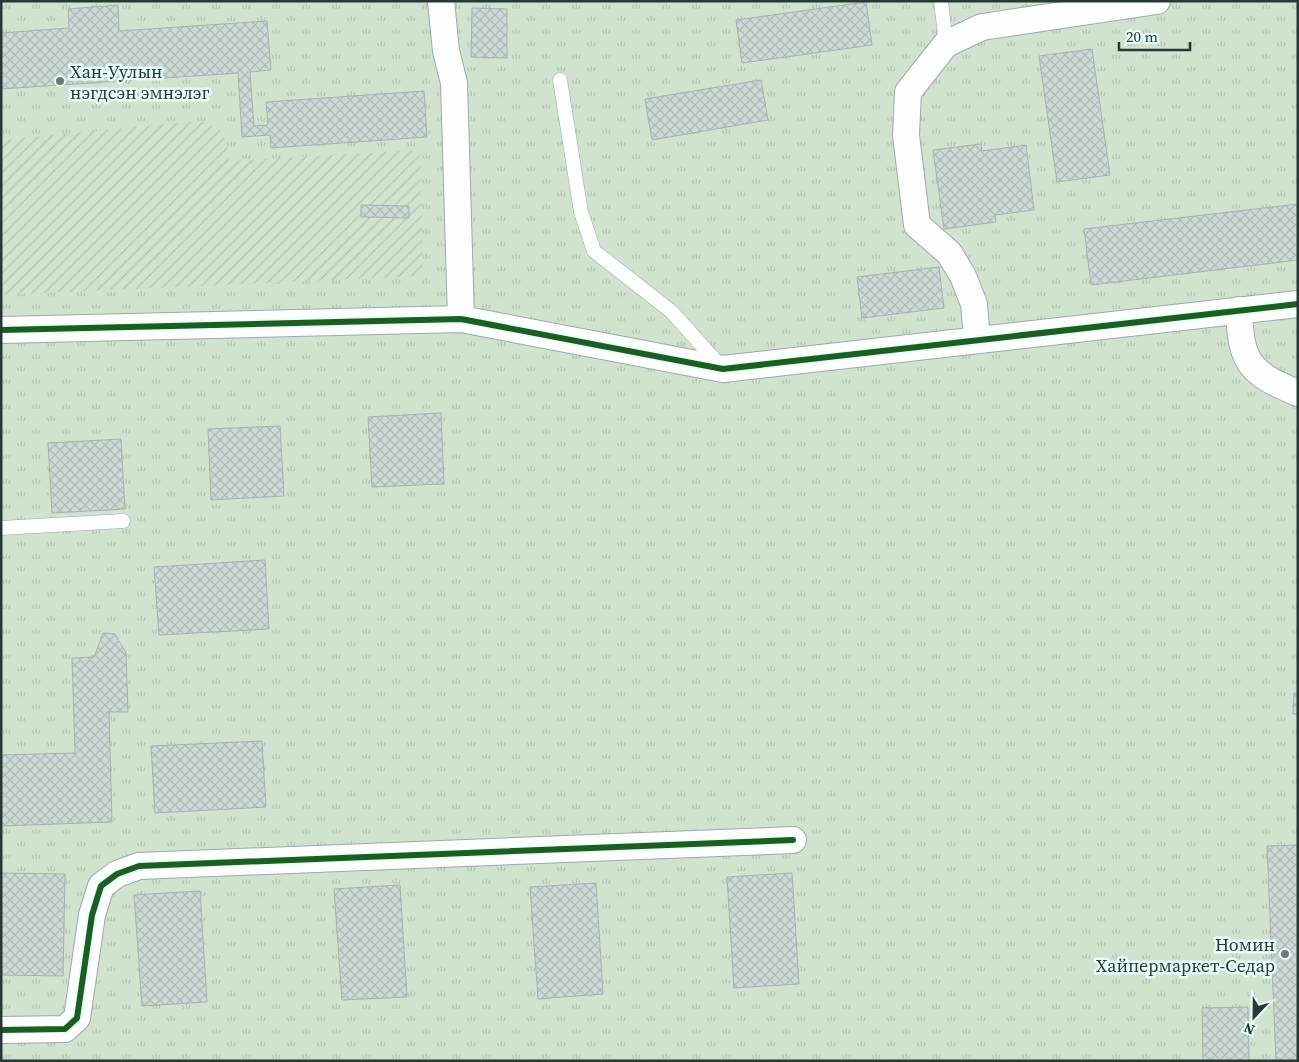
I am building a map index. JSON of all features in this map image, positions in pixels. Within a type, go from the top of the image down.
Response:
[{"type":"street","points":[[441,1],[446,51],[454,83],[462,319]]},
{"type":"street","points":[[977,340],[974,304],[963,276],[949,253],[917,225],[906,135],[908,92],[946,44],[982,27],[1157,1]]},
{"type":"street","points":[[1,330],[462,319],[723,369],[1298,304]]},
{"type":"street","points":[[1239,310],[1240,332],[1244,353],[1254,370],[1272,383],[1298,393]]},
{"type":"street","points":[[1,1030],[65,1029],[77,1018],[92,915],[101,886],[117,874],[139,866],[793,840]]},
{"type":"lane","points":[[941,1],[946,44]]},
{"type":"lane","points":[[560,80],[581,212],[594,251],[672,312],[723,369]]},
{"type":"lane","points":[[1,528],[123,521]]},
{"type":"green space","points":[[1,1],[1298,1],[1298,1061],[1,1061]]},
{"type":"green space","points":[[200,121],[214,127],[222,135],[227,146],[230,161],[420,150],[423,276],[1,295],[1,140]]},
{"type":"building","points":[[866,2],[872,45],[742,63],[736,20]]},
{"type":"building","name":"Хан-Уулын нэгдсэн эмнэлэг","points":[[118,5],[119,31],[267,21],[271,70],[250,72],[254,126],[268,125],[266,102],[424,91],[427,137],[271,148],[270,135],[242,137],[238,73],[1,89],[1,33],[69,28],[68,9]]},
{"type":"building","points":[[472,8],[507,9],[507,58],[471,57]]},
{"type":"building","points":[[1092,49],[1110,175],[1057,182],[1039,56]]},
{"type":"building","points":[[761,80],[768,120],[652,140],[645,99]]},
{"type":"building","points":[[981,144],[982,151],[1026,145],[1034,210],[995,215],[996,222],[944,229],[933,150]]},
{"type":"building","points":[[1298,204],[1298,260],[1091,285],[1084,229]]},
{"type":"building","points":[[361,205],[409,206],[409,218],[361,217]]},
{"type":"building","points":[[939,267],[944,308],[862,318],[857,277]]},
{"type":"building","points":[[441,413],[444,484],[372,487],[368,417]]},
{"type":"building","points":[[280,426],[284,496],[211,500],[208,429]]},
{"type":"building","points":[[121,439],[125,509],[52,513],[48,443]]},
{"type":"building","points":[[265,560],[269,629],[159,635],[154,567]]},
{"type":"building","points":[[103,633],[115,634],[126,653],[128,712],[109,712],[112,822],[1,826],[1,755],[75,753],[72,658],[94,657]]},
{"type":"building","points":[[1294,693],[1298,693],[1298,714],[1293,714]]},
{"type":"building","points":[[262,741],[266,807],[155,813],[151,746]]},
{"type":"building","name":"Номин Хайпермаркет-Седар","points":[[1298,845],[1298,1061],[1276,1061],[1267,846]]},
{"type":"building","points":[[1,873],[65,874],[63,976],[1,975]]},
{"type":"building","points":[[792,873],[799,984],[734,988],[727,877]]},
{"type":"building","points":[[596,883],[603,994],[538,999],[530,887]]},
{"type":"building","points":[[400,885],[407,997],[342,1000],[334,889]]},
{"type":"building","points":[[200,891],[207,1002],[142,1006],[134,895]]},
{"type":"building","points":[[1248,1007],[1249,1061],[1203,1061],[1202,1008]]},
{"type":"cycle path","points":[[1,330],[461,319],[723,369],[1298,304]]},
{"type":"cycle path","points":[[1,1030],[65,1029],[77,1018],[92,915],[101,886],[117,874],[139,866],[793,840]]},
{"type":"place","name":"Хан-Уулын нэгдсэн эмнэлэг","points":[[60,81]]},
{"type":"place","name":"Номин Хайпермаркет-Седар","points":[[1285,954]]}]
